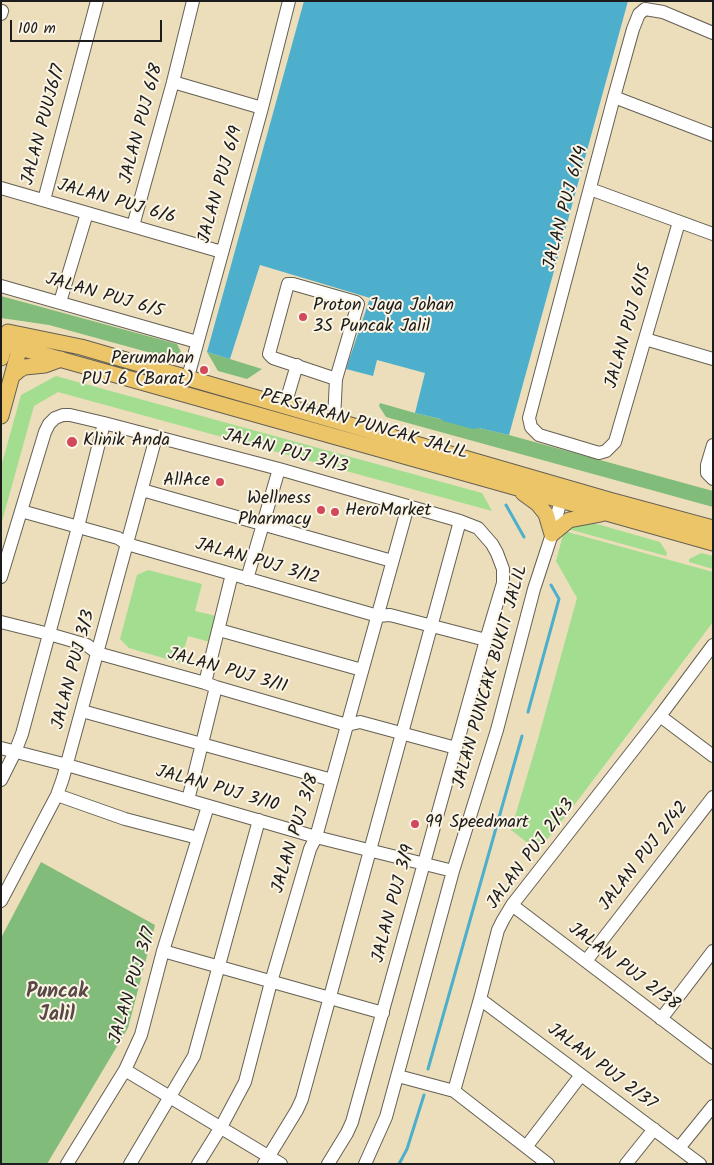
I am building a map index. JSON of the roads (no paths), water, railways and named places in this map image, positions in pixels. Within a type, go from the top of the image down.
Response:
[{"type":"main road","name":"PERSIARAN PUNCAK JALIL","points":[[9,341],[61,359],[516,488],[563,494],[605,513],[713,544]]},
{"type":"main road","name":"PERSIARAN PUNCAK JALIL","points":[[9,341],[81,347],[334,420],[563,494],[713,528]]},
{"type":"main road","points":[[1,416],[12,376],[9,341]]},
{"type":"main road","points":[[12,376],[25,367],[45,365],[61,359]]},
{"type":"main road","points":[[516,488],[538,504],[546,514],[552,534],[569,520],[605,513]]},
{"type":"street","name":"JALAN PUUJ6/7","points":[[44,200],[96,1]]},
{"type":"street","name":"JALAN PUJ 6/8","points":[[133,226],[173,82],[193,1]]},
{"type":"street","name":"JALAN PUJ 6/9","points":[[188,377],[262,108],[289,1]]},
{"type":"street","name":"JALAN PUJ 6/14","points":[[615,442],[606,451],[592,451],[538,435],[531,427],[528,418],[614,97],[639,14],[645,9],[663,12],[713,33]]},
{"type":"street","points":[[173,82],[262,108]]},
{"type":"street","points":[[614,97],[713,135]]},
{"type":"street","name":"JALAN PUJ 6/6","points":[[1,188],[222,252]]},
{"type":"street","points":[[590,189],[713,234]]},
{"type":"street","points":[[60,302],[87,213]]},
{"type":"street","name":"JALAN PUJ 6/15","points":[[615,442],[679,222]]},
{"type":"street","points":[[334,420],[336,379],[358,304],[290,283],[286,290],[269,354],[273,358],[336,379]]},
{"type":"street","name":"JALAN PUJ 6/5","points":[[1,286],[197,342]]},
{"type":"street","points":[[644,339],[713,359]]},
{"type":"street","points":[[285,406],[297,365]]},
{"type":"street","name":"JALAN PUJ 3/13","points":[[21,512],[49,424],[55,418],[70,415],[279,469],[460,521],[478,528],[485,536]]},
{"type":"street","points":[[1,780],[16,752],[22,734],[104,424]]},
{"type":"street","name":"JALAN PUJ 3/3","points":[[1,902],[57,795],[67,766],[156,437]]},
{"type":"street","points":[[713,445],[707,465],[707,473],[713,479]]},
{"type":"street","points":[[247,579],[279,469]]},
{"type":"street","points":[[142,490],[392,561]]},
{"type":"street","name":"JALAN PUNCAK BUKIT JALIL","points":[[365,1164],[386,1116],[398,1076],[453,871],[497,730],[534,589],[563,494]]},
{"type":"street","name":"JALAN PUJ 3/8","points":[[198,1164],[245,1082],[271,982],[310,849],[316,837],[408,506]]},
{"type":"street","points":[[1,577],[21,512]]},
{"type":"street","name":"JALAN PUJ 3/12","points":[[21,512],[118,538],[127,544],[378,616],[390,615],[486,640]]},
{"type":"street","points":[[267,1160],[302,1099],[460,521]]},
{"type":"street","name":"JALAN PUJ 3/9","points":[[328,1164],[348,1133],[352,1122],[503,583],[503,569],[497,553],[485,536]]},
{"type":"street","points":[[188,800],[202,744],[219,630],[232,574]]},
{"type":"street","name":"JALAN PUJ 3/11","points":[[1,622],[86,645],[97,653],[347,725],[360,722],[456,748]]},
{"type":"street","points":[[219,630],[362,670]]},
{"type":"street","name":"JALAN PUJ 2/43","points":[[454,1091],[498,930],[512,905],[713,645]]},
{"type":"street","points":[[82,712],[332,780]]},
{"type":"street","points":[[660,716],[713,756]]},
{"type":"street","name":"JALAN PUJ 3/10","points":[[1,748],[316,837],[453,871]]},
{"type":"street","points":[[57,795],[125,819],[198,838]]},
{"type":"street","name":"JALAN PUJ 2/42","points":[[586,962],[713,797]]},
{"type":"street","name":"JALAN PUJ 3/7","points":[[67,1164],[125,1070],[141,1034],[163,951],[208,806]]},
{"type":"street","points":[[130,1164],[194,1056],[259,820]]},
{"type":"street","name":"JALAN PUJ 2/38","points":[[512,905],[713,1058]]},
{"type":"street","points":[[163,951],[383,1013]]},
{"type":"street","points":[[661,1018],[713,951]]},
{"type":"street","name":"JALAN PUJ 2/37","points":[[480,999],[700,1164]]},
{"type":"street","points":[[125,1070],[220,1127],[267,1160],[281,1164]]},
{"type":"street","points":[[526,1147],[581,1075]]},
{"type":"street","points":[[398,1076],[454,1091],[547,1163]]},
{"type":"street","points":[[679,1148],[713,1106]]},
{"type":"street","points":[[626,1164],[654,1129]]},
{"type":"water","points":[[304,1],[628,1],[509,435],[479,428],[473,429],[415,413],[425,373],[377,360],[373,376],[346,369],[370,298],[260,265],[230,359],[207,352]]},
{"type":"waterway","points":[[506,505],[524,537]]},
{"type":"waterway","points":[[528,712],[559,599],[551,585]]},
{"type":"waterway","points":[[428,1069],[522,736]]},
{"type":"waterway","points":[[399,1164],[407,1149],[424,1095]]},
{"type":"place","name":"Proton Jaya Johan 3S Puncak Jalil","points":[[303,317]]},
{"type":"place","name":"Perumahan PUJ 6 (Barat)","points":[[204,370]]},
{"type":"place","name":"Klinik Anda","points":[[72,442]]},
{"type":"place","name":"AllAce","points":[[220,482]]},
{"type":"place","name":"Wellness Pharmacy","points":[[321,510]]},
{"type":"place","name":"HeroMarket","points":[[335,512]]},
{"type":"place","name":"99 Speedmart","points":[[415,824]]},
{"type":"district","name":"Puncak Jalil","points":[[57,1006]]}]
